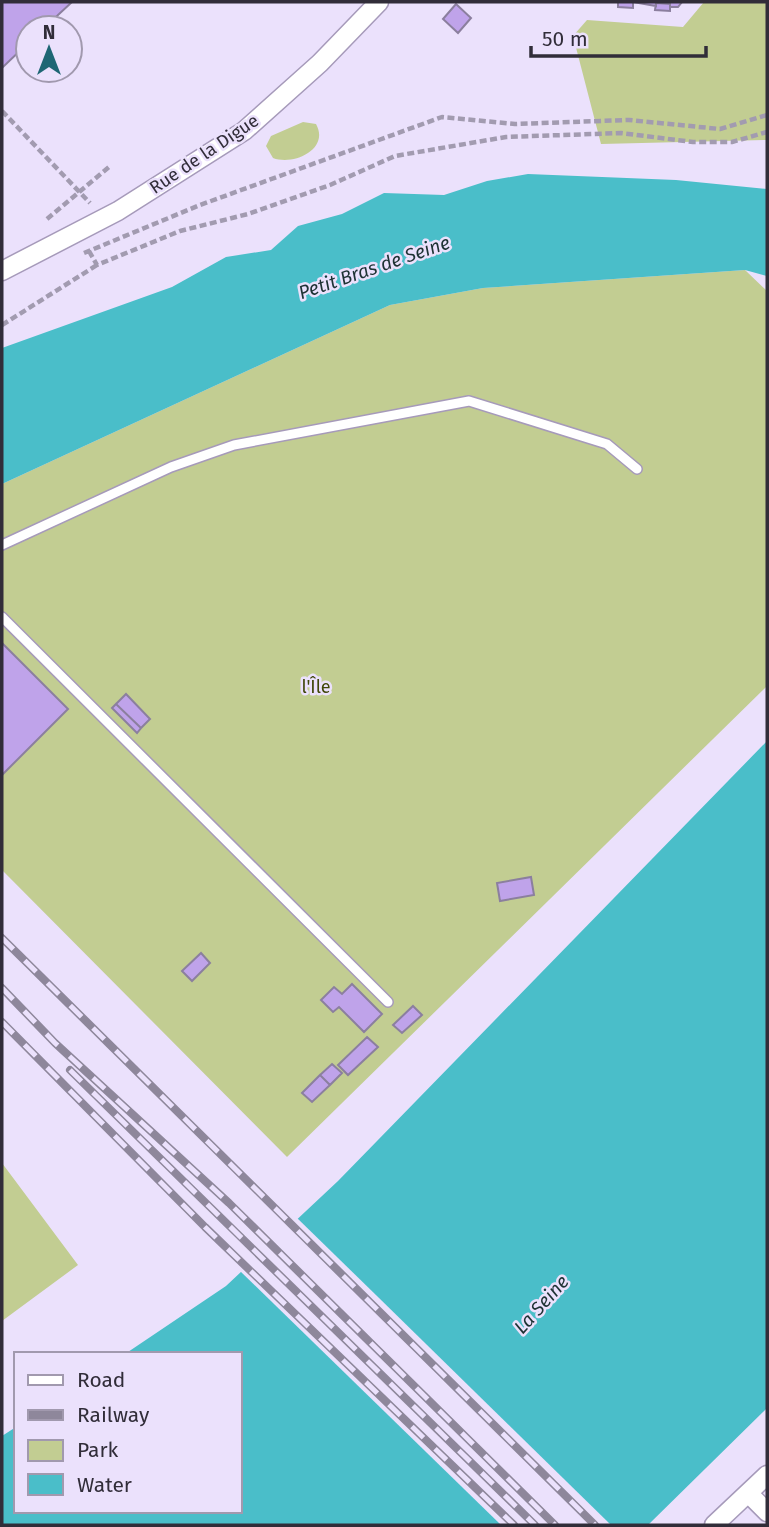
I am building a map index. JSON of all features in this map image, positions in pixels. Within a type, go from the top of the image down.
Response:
[{"type":"street","name":"Rue de la Digue","points":[[2,271],[104,219],[244,131],[320,63],[379,2]]},
{"type":"street","points":[[714,1525],[767,1475]]},
{"type":"street","points":[[748,1493],[767,1512]]},
{"type":"lane","points":[[2,545],[171,467],[234,445],[469,401],[607,444],[637,469]]},
{"type":"lane","points":[[2,617],[388,1002]]},
{"type":"path","points":[[2,111],[121,238]]},
{"type":"path","points":[[80,255],[200,205],[442,117],[515,124],[629,120],[720,128],[767,115]]},
{"type":"path","points":[[2,325],[97,265],[180,231],[248,214],[330,185],[395,156],[506,137],[621,133],[693,142],[732,142],[767,132]]},
{"type":"path","points":[[47,219],[109,167]]},
{"type":"path","points":[[78,232],[97,265]]},
{"type":"green space","points":[[704,2],[767,2],[767,140],[601,144],[573,36],[587,20],[683,27]]},
{"type":"green space","points":[[303,122],[316,124],[319,133],[314,148],[291,160],[273,158],[266,146],[271,136]]},
{"type":"green space","name":"l'Île","points":[[745,270],[767,291],[767,686],[287,1157],[2,870],[2,484],[390,305],[483,288]]},
{"type":"green space","points":[[2,1163],[78,1265],[2,1321]]},
{"type":"water","name":"Petit Bras de Seine","points":[[528,174],[676,180],[767,189],[767,276],[745,270],[483,288],[390,305],[2,484],[2,348],[172,287],[226,257],[271,250],[298,226],[342,214],[384,193],[444,195],[487,181]]},
{"type":"water","name":"La Seine","points":[[767,741],[767,1408],[648,1525],[2,1525],[2,1436],[14,1428],[14,1513],[242,1513],[242,1352],[128,1352],[226,1286],[338,1181]]},
{"type":"pier","points":[[295,1216],[611,1525],[501,1525],[239,1270]]},
{"type":"building","points":[[2,2],[72,2],[59,14],[14,14],[14,56],[2,68]]},
{"type":"building","points":[[618,2],[633,2],[633,8],[618,7]]},
{"type":"building","points":[[633,2],[682,2],[678,7],[670,7],[670,4],[656,3],[656,6]]},
{"type":"building","points":[[656,3],[670,4],[670,11],[655,10]]},
{"type":"building","points":[[456,4],[471,18],[458,33],[443,19]]},
{"type":"building","points":[[2,643],[68,709],[2,775]]},
{"type":"building","points":[[126,694],[150,719],[141,728],[116,704]]},
{"type":"building","points":[[116,704],[141,728],[137,733],[112,708]]},
{"type":"building","points":[[531,877],[534,895],[500,901],[497,883]]},
{"type":"building","points":[[201,953],[210,963],[192,981],[182,971]]},
{"type":"building","points":[[352,984],[382,1014],[364,1032],[339,1007],[333,1012],[321,1000],[334,987],[342,994]]},
{"type":"building","points":[[413,1006],[422,1015],[402,1033],[393,1025]]},
{"type":"building","points":[[367,1037],[378,1047],[348,1075],[338,1065]]},
{"type":"building","points":[[332,1064],[342,1073],[330,1085],[320,1075]]},
{"type":"building","points":[[320,1075],[330,1085],[312,1102],[302,1093]]},
{"type":"railway","points":[[2,938],[595,1525]]},
{"type":"railway","points":[[2,988],[55,1043],[229,1203],[555,1525]]},
{"type":"railway","points":[[2,1022],[205,1227],[514,1525]]},
{"type":"railway","points":[[70,1070],[535,1525]]}]
